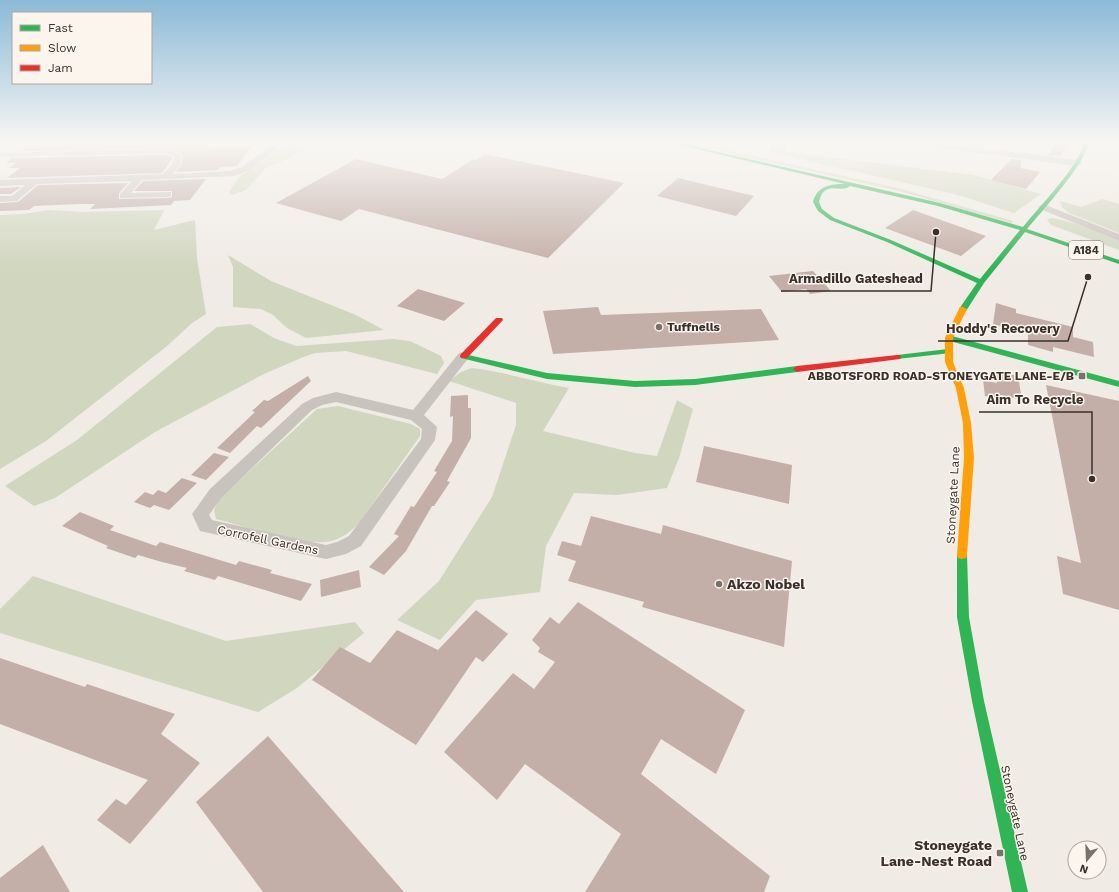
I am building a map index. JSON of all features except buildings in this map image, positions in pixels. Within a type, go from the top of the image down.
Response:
[{"type":"main road","name":"A184","points":[[856,185],[1006,220]]},
{"type":"main road","name":"A184","points":[[887,185],[1056,236],[1119,253]]},
{"type":"main road","name":"Stoneygate Lane","points":[[1020,892],[978,701],[963,617],[962,546],[970,458],[967,424],[960,388],[949,362],[948,351],[949,338],[958,316],[981,282],[1061,185]]},
{"type":"main road","points":[[906,196],[858,187],[836,186],[821,190],[817,194],[816,202],[820,211],[832,219],[915,252],[947,269],[981,282]]},
{"type":"main road","name":"A184","points":[[1056,236],[1119,262]]},
{"type":"main road","points":[[464,356],[499,320]]},
{"type":"main road","points":[[949,338],[1119,384]]},
{"type":"main road","points":[[464,356],[546,376],[587,381],[635,384],[695,382],[948,351]]},
{"type":"street","points":[[14,199],[32,185]]},
{"type":"street","points":[[123,196],[133,185]]},
{"type":"street","points":[[112,196],[168,194]]},
{"type":"street","points":[[0,199],[27,199]]},
{"type":"street","points":[[1044,207],[1119,238]]},
{"type":"street","points":[[416,416],[464,356]]},
{"type":"street","name":"Corrofell Gardens","points":[[336,397],[416,416],[430,427],[428,440],[355,541],[340,549],[326,552],[206,526],[200,514],[216,493],[307,407],[318,401],[336,397]]},
{"type":"green space","points":[[234,185],[251,185],[246,190],[232,195],[229,192]]},
{"type":"green space","points":[[871,185],[883,185],[898,188],[1013,221],[1012,223]]},
{"type":"green space","points":[[913,185],[1008,185],[1041,194],[1014,213],[958,195]]},
{"type":"green space","points":[[1103,199],[1119,204],[1119,233],[1069,213],[1062,207],[1060,201],[1081,207]]},
{"type":"green space","points":[[49,210],[83,212],[164,210],[154,230],[195,220],[197,258],[206,314],[192,323],[167,346],[46,441],[0,469],[0,215],[23,214]]},
{"type":"green space","points":[[1053,218],[1077,224],[1119,241],[1119,250],[1051,225],[1047,219]]},
{"type":"green space","points":[[228,255],[271,281],[356,315],[384,330],[306,338],[287,328],[273,315],[261,309],[233,307],[233,267]]},
{"type":"green space","points":[[250,324],[274,338],[296,346],[393,339],[410,341],[441,356],[444,363],[437,374],[346,351],[315,353],[264,374],[155,432],[55,498],[34,506],[5,486],[77,440],[217,327]]},
{"type":"green space","points":[[472,368],[569,388],[543,431],[635,453],[657,456],[677,400],[693,409],[679,458],[667,488],[617,495],[574,493],[546,546],[540,592],[476,600],[440,640],[397,620],[439,581],[492,497],[516,425],[516,403],[449,381],[461,372]]},
{"type":"green space","points":[[338,406],[411,424],[420,429],[420,436],[356,526],[346,534],[331,541],[306,542],[258,531],[216,519],[214,510],[220,498],[317,409]]},
{"type":"green space","points":[[33,576],[226,641],[355,622],[364,633],[297,688],[258,712],[0,633],[0,609]]},
{"type":"traffic: fast","points":[[853,185],[940,205],[1019,228],[1119,262]]},
{"type":"traffic: fast","points":[[963,309],[981,282],[1060,185]]},
{"type":"traffic: fast","points":[[816,202],[817,196],[823,189],[848,186]]},
{"type":"traffic: fast","points":[[816,202],[820,210],[832,219],[889,241],[981,282]]},
{"type":"traffic: fast","points":[[949,338],[1119,384]]},
{"type":"traffic: fast","points":[[897,357],[948,351]]},
{"type":"traffic: fast","points":[[464,356],[547,376],[635,384],[695,382],[797,369]]},
{"type":"traffic: fast","points":[[962,555],[963,617],[978,701],[1020,892]]},
{"type":"traffic: slow","points":[[962,555],[969,458],[967,423],[960,388],[949,362],[949,338],[963,309]]},
{"type":"traffic: jam","points":[[464,356],[499,320]]},
{"type":"traffic: jam","points":[[797,369],[897,357]]},
{"type":"place","name":"Armadillo Gateshead","points":[[936,232]]},
{"type":"place","name":"Hoddy's Recovery","points":[[1088,277]]},
{"type":"place","name":"Tuffnells","points":[[659,327]]},
{"type":"place","name":"ABBOTSFORD ROAD-STONEYGATE LANE-E/B","points":[[1082,376]]},
{"type":"place","name":"Aim To Recycle","points":[[1092,479]]},
{"type":"place","name":"Akzo Nobel","points":[[719,584]]},
{"type":"place","name":"Stoneygate Lane-Nest Road","points":[[1000,853]]}]
